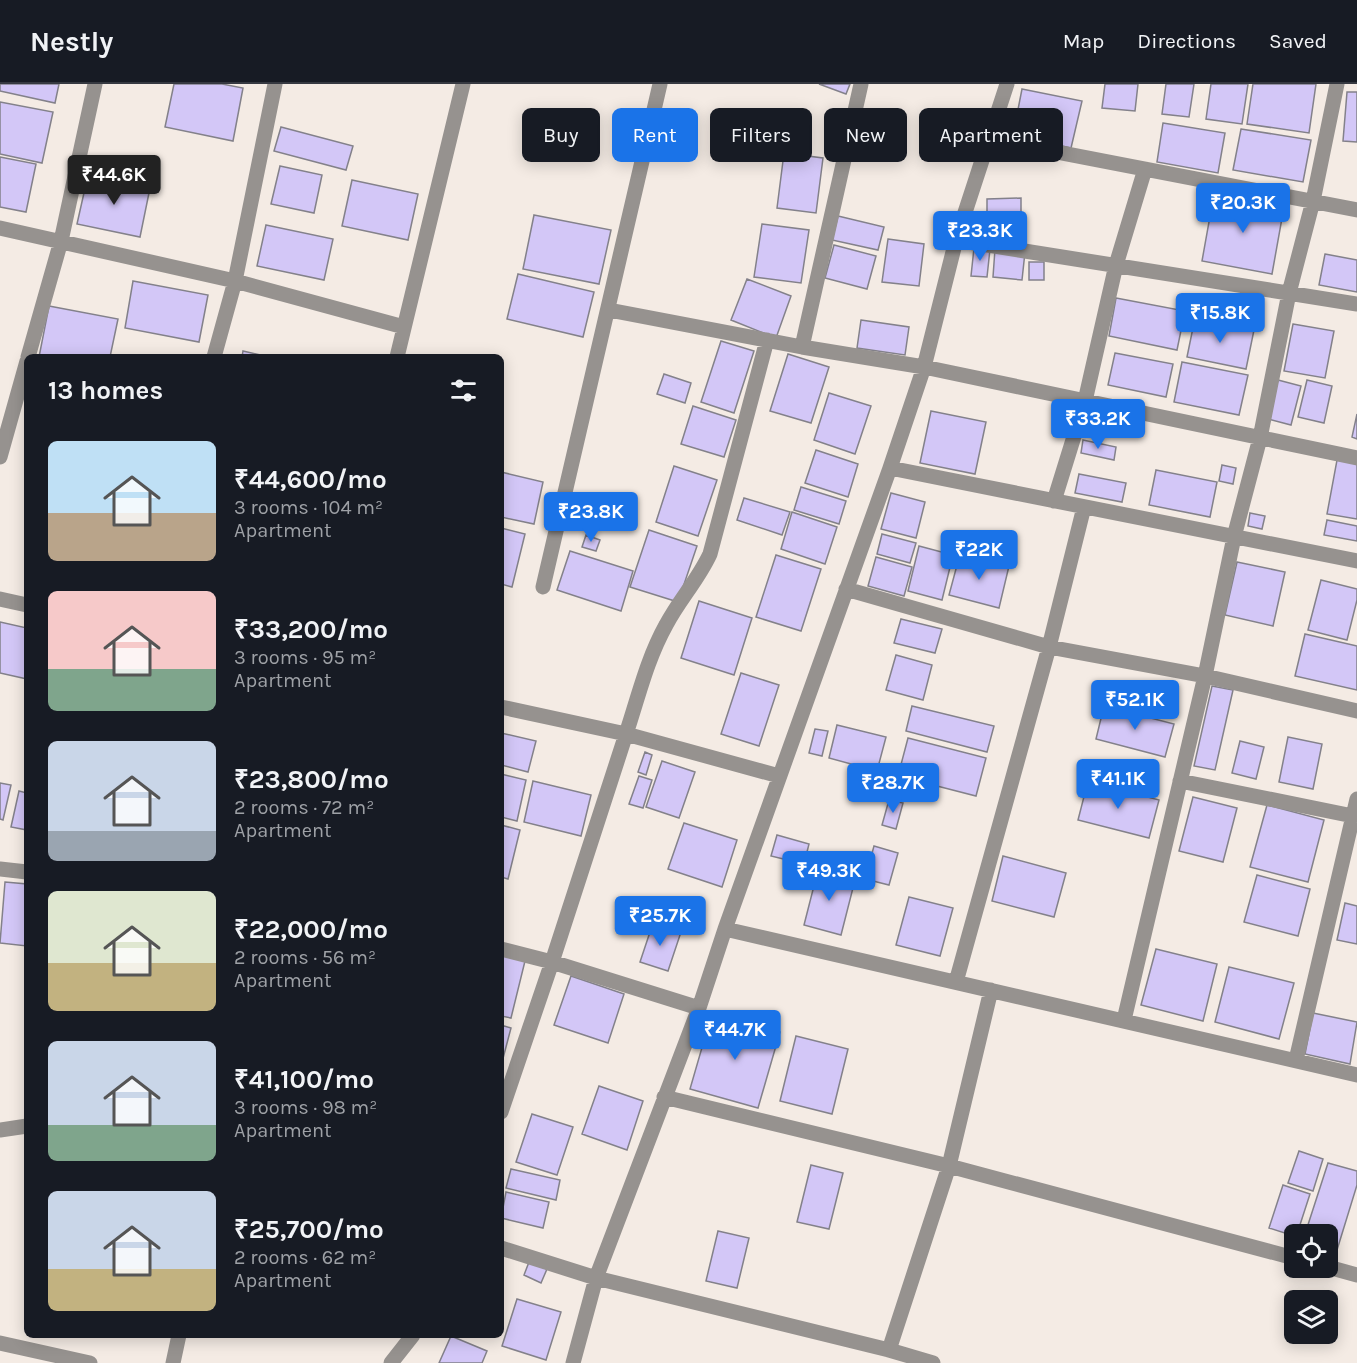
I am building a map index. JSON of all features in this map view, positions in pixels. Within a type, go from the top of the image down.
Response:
[{"type":"street","points":[[29,354],[61,241],[95,84]]},
{"type":"street","points":[[215,354],[235,281],[275,84]]},
{"type":"street","points":[[399,354],[463,84]]},
{"type":"street","points":[[543,587],[660,84]]},
{"type":"street","points":[[802,347],[861,84]]},
{"type":"street","points":[[1000,108],[1007,84]]},
{"type":"street","points":[[1124,1020],[1205,676],[1234,537],[1260,438],[1289,293],[1313,201],[1337,84]]},
{"type":"street","points":[[1063,153],[1357,210]]},
{"type":"street","points":[[573,1363],[596,1278],[699,1008],[725,928],[890,468],[924,367],[956,240],[982,162]]},
{"type":"street","points":[[1054,501],[1085,401],[1116,265],[1145,169]]},
{"type":"street","points":[[0,228],[235,281],[404,327]]},
{"type":"street","points":[[956,240],[1357,304]]},
{"type":"street","points":[[609,310],[802,347],[924,367],[1357,458]]},
{"type":"street","points":[[504,1103],[653,651],[666,623],[701,574],[710,554],[767,340]]},
{"type":"street","points":[[0,457],[24,373]]},
{"type":"street","points":[[890,468],[1357,561]]},
{"type":"street","points":[[956,982],[1084,507]]},
{"type":"street","points":[[846,589],[1048,647],[1205,676],[1357,711]]},
{"type":"street","points":[[0,599],[24,604]]},
{"type":"street","points":[[504,708],[626,734],[779,776]]},
{"type":"street","points":[[1180,781],[1353,816]]},
{"type":"street","points":[[1296,1060],[1357,799]]},
{"type":"street","points":[[0,869],[24,872]]},
{"type":"street","points":[[725,928],[1357,1075]]},
{"type":"street","points":[[504,950],[552,962],[699,1008]]},
{"type":"street","points":[[889,1350],[949,1166],[991,990]]},
{"type":"street","points":[[664,1096],[949,1166],[1284,1255]]},
{"type":"street","points":[[0,1130],[24,1126]]},
{"type":"street","points":[[504,1249],[596,1278],[889,1350],[933,1363]]},
{"type":"street","points":[[1338,1270],[1357,1275]]},
{"type":"street","points":[[173,1363],[178,1338]]},
{"type":"street","points":[[391,1363],[410,1338]]},
{"type":"street","points":[[0,1343],[90,1363]]},
{"type":"building","points":[[0,84],[59,84],[55,103],[0,91]]},
{"type":"building","points":[[174,84],[222,84],[243,88],[233,141],[165,127]]},
{"type":"building","points":[[819,84],[850,84],[846,94]]},
{"type":"building","points":[[1105,84],[1138,84],[1135,111],[1102,108]]},
{"type":"building","points":[[1166,84],[1194,84],[1189,117],[1162,114]]},
{"type":"building","points":[[1211,84],[1248,84],[1242,124],[1206,119]]},
{"type":"building","points":[[1253,84],[1316,84],[1309,133],[1247,124]]},
{"type":"building","points":[[1022,89],[1082,101],[1071,148],[1063,146],[1063,108],[1018,108]]},
{"type":"building","points":[[1347,92],[1357,92],[1357,142],[1343,141]]},
{"type":"building","points":[[0,102],[53,112],[42,163],[0,154]]},
{"type":"building","points":[[1163,123],[1225,133],[1218,173],[1157,162]]},
{"type":"building","points":[[281,127],[353,146],[346,170],[274,151]]},
{"type":"building","points":[[1241,129],[1311,140],[1303,182],[1233,170]]},
{"type":"building","points":[[0,157],[36,164],[26,212],[0,207]]},
{"type":"building","points":[[812,157],[823,158],[816,213],[777,208],[783,162],[812,162]]},
{"type":"building","points":[[280,166],[322,175],[314,213],[271,204]]},
{"type":"building","points":[[88,175],[150,188],[140,237],[77,224]]},
{"type":"building","points":[[352,180],[418,194],[408,240],[342,226]]},
{"type":"building","points":[[1214,194],[1284,207],[1272,274],[1202,261]]},
{"type":"building","points":[[1021,198],[1021,219],[987,220],[987,199]]},
{"type":"building","points":[[534,215],[611,230],[599,284],[523,269]]},
{"type":"building","points":[[838,216],[884,227],[878,250],[832,240]]},
{"type":"building","points":[[1021,223],[1022,239],[988,240],[988,224]]},
{"type":"building","points":[[762,224],[809,230],[801,283],[754,277]]},
{"type":"building","points":[[266,225],[333,239],[324,280],[257,266]]},
{"type":"building","points":[[888,239],[924,244],[919,286],[882,282]]},
{"type":"building","points":[[834,245],[876,256],[867,289],[825,278]]},
{"type":"building","points":[[974,248],[990,249],[987,277],[971,276]]},
{"type":"building","points":[[995,249],[1025,252],[1022,280],[993,277]]},
{"type":"building","points":[[1325,254],[1357,260],[1357,292],[1319,285]]},
{"type":"building","points":[[1029,262],[1044,262],[1044,280],[1029,280]]},
{"type":"building","points":[[518,274],[594,292],[583,337],[507,319]]},
{"type":"building","points":[[747,279],[791,296],[776,338],[731,320]]},
{"type":"building","points":[[133,281],[208,295],[199,342],[125,328]]},
{"type":"building","points":[[1116,298],[1185,311],[1177,350],[1109,336]]},
{"type":"building","points":[[49,306],[118,319],[111,354],[40,354]]},
{"type":"building","points":[[1195,318],[1254,330],[1246,369],[1187,357]]},
{"type":"building","points":[[861,320],[909,327],[905,355],[857,348]]},
{"type":"building","points":[[1293,324],[1334,331],[1325,378],[1284,371]]},
{"type":"building","points":[[721,341],[754,351],[734,413],[701,402]]},
{"type":"building","points":[[1115,353],[1173,364],[1166,397],[1108,385]]},
{"type":"building","points":[[788,354],[829,367],[811,423],[770,411]]},
{"type":"building","points":[[1182,362],[1248,375],[1239,415],[1174,402]]},
{"type":"building","points":[[664,374],[691,383],[685,403],[657,394]]},
{"type":"building","points":[[1278,380],[1301,386],[1291,425],[1268,419]]},
{"type":"building","points":[[1307,380],[1332,386],[1324,423],[1298,417]]},
{"type":"building","points":[[829,393],[871,406],[855,454],[814,440]]},
{"type":"building","points":[[693,406],[736,420],[724,457],[681,444]]},
{"type":"building","points":[[931,411],[986,422],[975,474],[920,463]]},
{"type":"building","points":[[1357,414],[1357,439],[1352,437]]},
{"type":"building","points":[[1083,440],[1116,447],[1114,460],[1081,453]]},
{"type":"building","points":[[816,450],[858,464],[848,497],[805,483]]},
{"type":"building","points":[[1337,460],[1357,463],[1357,519],[1327,514]]},
{"type":"building","points":[[1222,465],[1236,468],[1233,484],[1219,481]]},
{"type":"building","points":[[674,466],[717,480],[698,536],[656,522]]},
{"type":"building","points":[[1156,470],[1217,482],[1210,517],[1149,505]]},
{"type":"building","points":[[504,473],[543,482],[534,524],[504,518]]},
{"type":"building","points":[[1079,474],[1126,483],[1122,502],[1075,493]]},
{"type":"building","points":[[801,487],[846,501],[839,524],[794,510]]},
{"type":"building","points":[[891,493],[925,502],[916,538],[881,529]]},
{"type":"building","points":[[744,498],[790,512],[782,535],[737,520]]},
{"type":"building","points":[[792,512],[837,527],[825,564],[781,549]]},
{"type":"building","points":[[1250,513],[1265,516],[1262,529],[1248,526]]},
{"type":"building","points":[[1327,520],[1357,526],[1357,541],[1324,535]]},
{"type":"building","points":[[504,529],[525,534],[512,587],[504,585]]},
{"type":"building","points":[[649,530],[697,546],[678,602],[630,587]]},
{"type":"building","points":[[882,534],[916,543],[910,563],[877,554]]},
{"type":"building","points":[[586,535],[600,540],[596,551],[582,547]]},
{"type":"building","points":[[919,546],[953,555],[942,600],[908,591]]},
{"type":"building","points":[[570,551],[633,571],[621,611],[557,590]]},
{"type":"building","points":[[960,554],[1009,566],[999,608],[949,595]]},
{"type":"building","points":[[776,555],[821,569],[801,631],[756,617]]},
{"type":"building","points":[[876,557],[912,567],[904,596],[868,586]]},
{"type":"building","points":[[1237,562],[1285,572],[1273,626],[1225,615]]},
{"type":"building","points":[[1321,580],[1357,589],[1357,600],[1347,640],[1308,630]]},
{"type":"building","points":[[699,601],[752,618],[734,675],[681,658]]},
{"type":"building","points":[[901,619],[942,629],[935,653],[894,643]]},
{"type":"building","points":[[0,622],[24,627],[24,678],[0,673]]},
{"type":"building","points":[[1305,634],[1357,646],[1357,690],[1295,676]]},
{"type":"building","points":[[896,655],[932,665],[923,700],[886,690]]},
{"type":"building","points":[[741,673],[779,685],[759,746],[721,734]]},
{"type":"building","points":[[1212,686],[1233,690],[1215,770],[1194,766]]},
{"type":"building","points":[[912,706],[994,726],[987,752],[906,731]]},
{"type":"building","points":[[1104,706],[1174,724],[1165,757],[1096,739]]},
{"type":"building","points":[[837,725],[886,737],[877,771],[829,758]]},
{"type":"building","points":[[815,729],[828,731],[822,756],[809,753]]},
{"type":"building","points":[[504,734],[536,741],[528,772],[504,766]]},
{"type":"building","points":[[1288,737],[1322,744],[1313,789],[1279,782]]},
{"type":"building","points":[[908,738],[986,758],[976,796],[898,776]]},
{"type":"building","points":[[1240,741],[1264,747],[1256,779],[1232,773]]},
{"type":"building","points":[[645,752],[652,755],[646,775],[638,772]]},
{"type":"building","points":[[662,761],[695,772],[679,818],[646,807]]},
{"type":"building","points":[[504,775],[526,780],[517,821],[504,818]]},
{"type":"building","points":[[639,776],[652,780],[643,808],[629,804]]},
{"type":"building","points":[[533,781],[591,795],[581,836],[524,822]]},
{"type":"building","points":[[1088,781],[1159,800],[1149,838],[1078,820]]},
{"type":"building","points":[[0,783],[11,785],[3,820],[0,819]]},
{"type":"building","points":[[19,791],[24,792],[24,829],[11,827]]},
{"type":"building","points":[[1193,797],[1237,808],[1223,862],[1179,851]]},
{"type":"building","points":[[889,800],[903,803],[896,829],[882,825]]},
{"type":"building","points":[[1267,805],[1324,820],[1308,882],[1250,867]]},
{"type":"building","points":[[684,823],[737,840],[722,887],[668,869]]},
{"type":"building","points":[[504,826],[520,830],[508,879],[504,878]]},
{"type":"building","points":[[777,835],[809,844],[804,864],[771,856]]},
{"type":"building","points":[[874,846],[898,853],[889,885],[865,879]]},
{"type":"building","points":[[1003,856],[1066,873],[1054,917],[992,901]]},
{"type":"building","points":[[818,870],[855,880],[841,935],[804,925]]},
{"type":"building","points":[[1257,875],[1310,889],[1298,936],[1244,922]]},
{"type":"building","points":[[5,882],[24,884],[24,946],[0,943]]},
{"type":"building","points":[[909,897],[953,908],[940,956],[896,945]]},
{"type":"building","points":[[1345,903],[1357,906],[1357,944],[1337,940]]},
{"type":"building","points":[[653,923],[681,932],[668,971],[640,962]]},
{"type":"building","points":[[1156,949],[1217,964],[1203,1021],[1141,1005]]},
{"type":"building","points":[[504,956],[525,961],[511,1018],[504,1017]]},
{"type":"building","points":[[1229,967],[1294,983],[1279,1039],[1215,1022]]},
{"type":"building","points":[[571,976],[624,994],[608,1043],[554,1025]]},
{"type":"building","points":[[712,1013],[780,1032],[758,1108],[690,1089]]},
{"type":"building","points":[[1313,1013],[1357,1022],[1350,1064],[1305,1054]]},
{"type":"building","points":[[504,1026],[511,1028],[504,1055]]},
{"type":"building","points":[[796,1036],[848,1049],[832,1114],[780,1101]]},
{"type":"building","points":[[599,1086],[643,1101],[627,1150],[582,1134]]},
{"type":"building","points":[[532,1114],[573,1127],[557,1175],[516,1162]]},
{"type":"building","points":[[1299,1151],[1323,1159],[1313,1191],[1288,1183]]},
{"type":"building","points":[[1328,1163],[1357,1171],[1357,1185],[1338,1247],[1338,1224],[1308,1224]]},
{"type":"building","points":[[811,1165],[843,1173],[829,1229],[797,1222]]},
{"type":"building","points":[[511,1169],[560,1180],[556,1200],[506,1188]]},
{"type":"building","points":[[1283,1185],[1310,1194],[1300,1224],[1284,1224],[1284,1233],[1269,1228]]},
{"type":"building","points":[[506,1192],[549,1202],[543,1228],[504,1219]]},
{"type":"building","points":[[718,1231],[749,1238],[737,1288],[706,1281]]},
{"type":"building","points":[[529,1262],[547,1269],[541,1283],[524,1275]]},
{"type":"building","points":[[517,1299],[561,1312],[546,1360],[502,1346]]},
{"type":"building","points":[[450,1338],[456,1338],[487,1351],[482,1363],[439,1363]]}]
